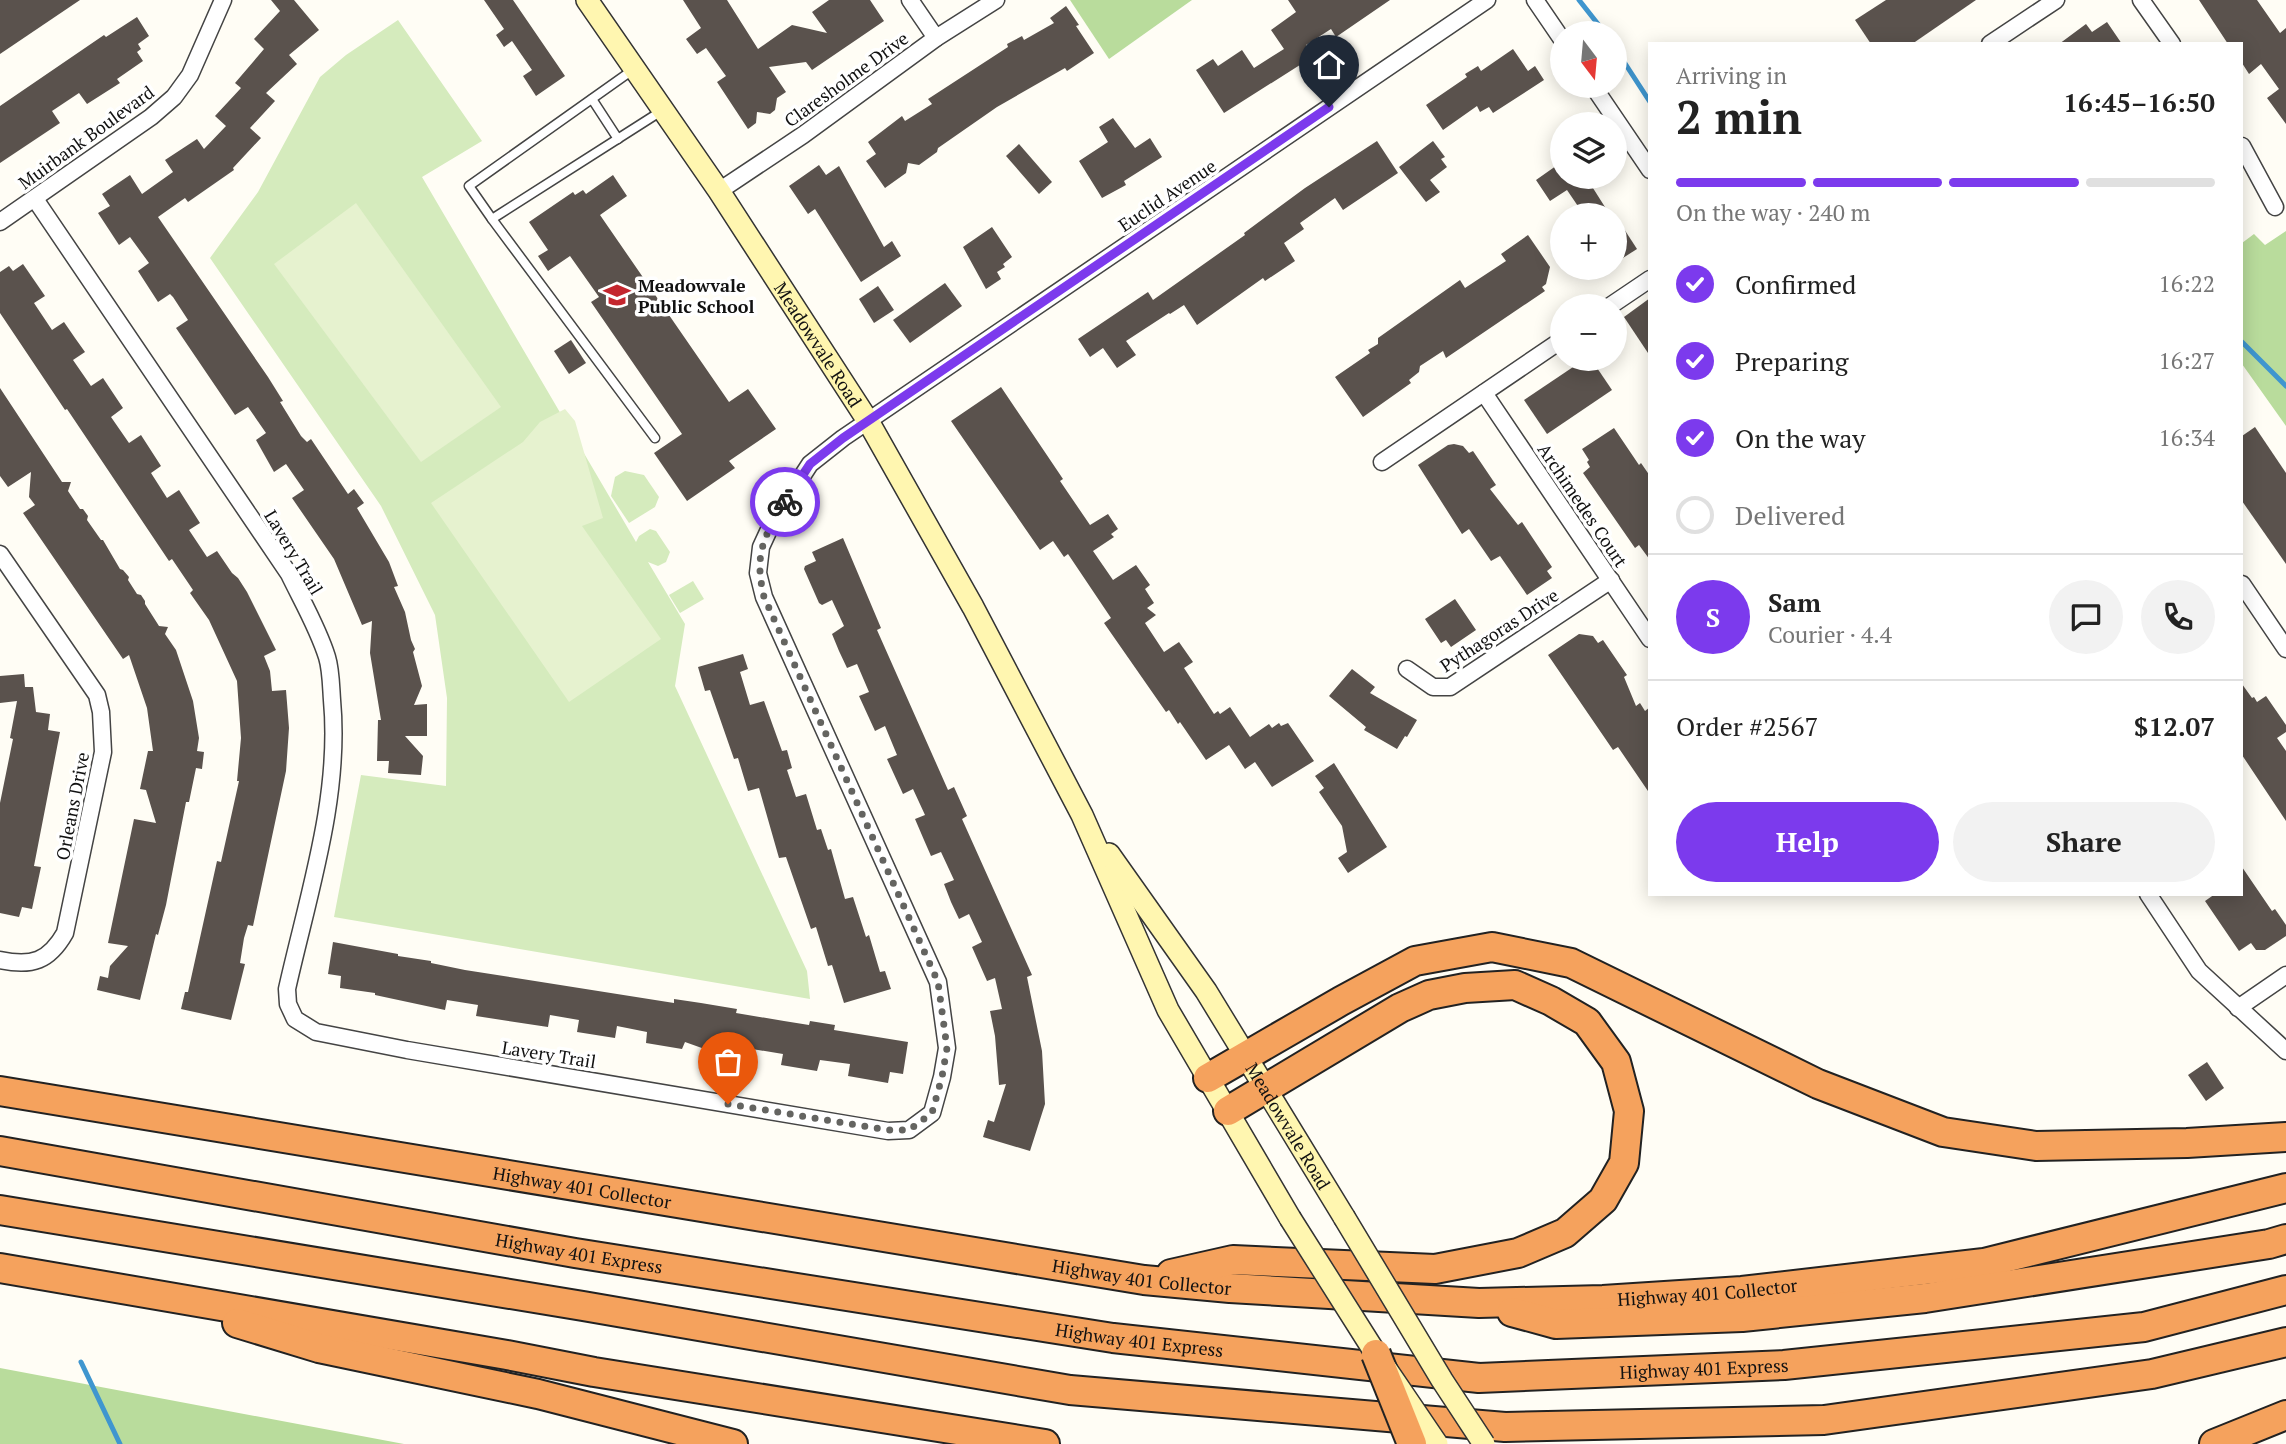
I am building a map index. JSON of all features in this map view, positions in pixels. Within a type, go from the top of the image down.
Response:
[{"type":"highway","points":[[1208,1078],[1415,961],[1492,947],[1571,963],[1818,1084],[1943,1132],[2036,1146],[2187,1143],[2286,1137]]},
{"type":"highway","points":[[1144,1280],[1233,1260],[1435,1269],[1518,1253],[1565,1233],[1603,1200],[1624,1163],[1629,1111],[1616,1062],[1587,1022],[1551,1000],[1515,985],[1465,988],[1429,995],[1400,1008],[1228,1111]]},
{"type":"highway","name":"Highway 401 Collector","points":[[0,1091],[1144,1280],[1479,1303],[1603,1300],[1742,1291],[1984,1263],[2286,1188]]},
{"type":"highway","name":"Highway 401 Express","points":[[0,1151],[576,1253],[1086,1333],[1479,1378],[1784,1365],[2144,1326],[2286,1290]]},
{"type":"highway","points":[[0,1210],[1070,1390],[1505,1427],[1824,1420],[2152,1374],[2286,1342]]},
{"type":"highway","points":[[1479,1303],[1556,1324],[1742,1317],[1925,1298],[2269,1244],[2286,1239]]},
{"type":"highway","points":[[0,1268],[507,1355],[594,1373],[1045,1444]]},
{"type":"highway","points":[[121,1288],[319,1348],[538,1394],[733,1444]]},
{"type":"highway","points":[[1376,1354],[1412,1444]]},
{"type":"highway","points":[[2214,1444],[2286,1415]]},
{"type":"highway","points":[[2234,1444],[2286,1433]]},
{"type":"main road","name":"Meadowvale Road","points":[[587,0],[719,191],[868,421],[973,607],[1082,815],[1168,1010],[1290,1218],[1437,1444]]},
{"type":"main road","name":"Meadowvale Road","points":[[1082,815],[1206,991],[1442,1380],[1484,1444]]},
{"type":"street","name":"Muirbank Boulevard","points":[[0,222],[151,117],[174,97],[190,75],[223,0]]},
{"type":"street","points":[[910,0],[936,38]]},
{"type":"street","name":"Claresholme Drive","points":[[719,191],[814,127],[936,38],[996,0]]},
{"type":"street","name":"Euclid Avenue","points":[[868,421],[1488,0]]},
{"type":"street","points":[[1535,0],[1550,22]]},
{"type":"street","points":[[1993,42],[2056,0]]},
{"type":"street","points":[[2141,0],[2171,42]]},
{"type":"street","points":[[1601,98],[1648,167]]},
{"type":"street","points":[[2243,148],[2275,207]]},
{"type":"street","name":"Lavery Trail","points":[[35,199],[289,575],[313,622],[327,659],[335,725],[331,797],[287,989],[288,1004],[295,1019],[316,1032],[407,1050],[888,1130],[909,1130],[932,1113],[947,1048],[938,982],[764,597],[758,573],[761,547],[773,521],[810,464],[868,421]]},
{"type":"street","points":[[1627,295],[1648,280]]},
{"type":"street","points":[[1382,462],[1550,348]]},
{"type":"street","name":"Archimedes Court","points":[[1484,393],[1648,636]]},
{"type":"street","name":"Orleans Drive","points":[[0,554],[97,695],[103,752],[65,933],[50,954],[35,961],[24,964],[0,960]]},
{"type":"street","name":"Pythagoras Drive","points":[[1407,669],[1433,687],[1450,687],[1611,580]]},
{"type":"street","points":[[2243,585],[2286,649]]},
{"type":"street","points":[[2149,896],[2199,971],[2286,1051]]},
{"type":"street","points":[[2238,1008],[2286,975]]},
{"type":"lane","points":[[634,69],[469,186],[655,438]]},
{"type":"lane","points":[[592,99],[618,139]]},
{"type":"lane","points":[[492,219],[663,110]]},
{"type":"green space","points":[[1070,0],[1192,0],[1109,59]]},
{"type":"green space","points":[[398,20],[482,141],[422,177],[636,542],[639,536],[650,529],[656,531],[670,552],[666,562],[658,566],[648,562],[685,624],[675,686],[807,971],[810,999],[334,917],[361,775],[446,786],[447,698],[435,615],[381,506],[210,258],[258,192],[320,77],[346,55]]},
{"type":"green space","points":[[356,203],[501,407],[421,462],[274,264]]},
{"type":"green space","points":[[2286,231],[2286,426],[2243,365],[2243,242],[2254,234],[2265,245]]},
{"type":"green space","points":[[565,409],[575,421],[603,518],[582,526],[661,639],[569,702],[431,503],[523,442],[540,422]]},
{"type":"green space","points":[[625,471],[644,475],[659,497],[655,507],[629,523],[611,496],[615,477]]},
{"type":"green space","points":[[693,581],[704,599],[680,613],[669,595]]},
{"type":"green space","points":[[0,1368],[404,1444],[0,1444]]},
{"type":"building","points":[[0,0],[80,0],[0,54]]},
{"type":"building","points":[[271,0],[294,0],[319,30],[289,55],[297,64],[266,93],[275,101],[250,128],[261,138],[234,170],[188,202],[185,198],[158,217],[268,377],[301,436],[307,442],[311,439],[348,494],[354,489],[364,503],[357,508],[389,562],[398,586],[394,587],[405,612],[415,649],[413,652],[422,686],[414,705],[427,704],[427,736],[405,736],[423,756],[421,775],[388,773],[389,761],[377,761],[378,720],[381,720],[370,653],[372,621],[362,625],[334,559],[292,498],[304,490],[286,464],[274,472],[256,440],[266,433],[248,407],[235,415],[176,328],[188,320],[173,297],[170,294],[158,302],[138,271],[149,263],[130,237],[119,245],[98,213],[110,206],[102,194],[130,175],[142,194],[173,172],[165,160],[197,139],[204,149],[226,126],[215,116],[241,88],[235,83],[264,49],[254,39],[280,11]]},
{"type":"building","points":[[484,0],[513,0],[565,76],[536,96],[523,76],[532,70],[512,41],[504,47],[496,35],[504,29]]},
{"type":"building","points":[[683,0],[727,0],[758,49],[792,25],[827,33],[812,12],[829,0],[870,0],[884,21],[812,70],[806,62],[769,67],[786,92],[777,98],[775,110],[770,114],[757,112],[756,123],[748,129],[717,82],[726,76],[706,48],[697,54],[686,39],[701,28]]},
{"type":"building","points":[[1288,0],[1390,0],[1336,37],[1331,29],[1306,45],[1311,53],[1301,60],[1303,63],[1224,113],[1196,70],[1213,59],[1218,66],[1242,50],[1254,68],[1284,49],[1271,30],[1296,12]]},
{"type":"building","points":[[1886,0],[1976,0],[1915,42],[1870,42],[1855,20]]},
{"type":"building","points":[[2199,0],[2257,0],[2280,33],[2286,28],[2286,124],[2267,98],[2279,89],[2261,64],[2249,74],[2243,65],[2243,42],[2227,42]]},
{"type":"building","points":[[1066,6],[1094,53],[1067,71],[1065,68],[997,107],[938,148],[937,152],[919,165],[908,163],[906,173],[885,188],[866,161],[876,154],[868,142],[902,116],[905,121],[932,104],[928,99],[1008,47],[1007,44],[1022,36],[1024,40],[1054,23],[1050,18]]},
{"type":"building","points":[[137,17],[149,36],[138,44],[141,49],[137,52],[143,61],[117,79],[120,83],[87,104],[79,93],[52,111],[60,123],[0,163],[0,106],[104,35],[106,37]]},
{"type":"building","points":[[2107,22],[2121,42],[2062,42],[2086,24],[2092,32]]},
{"type":"building","points":[[1513,49],[1528,71],[1535,66],[1544,80],[1493,113],[1489,107],[1480,112],[1477,106],[1443,130],[1426,105],[1467,77],[1465,74],[1478,66],[1481,71]]},
{"type":"building","points":[[1113,118],[1135,148],[1150,138],[1162,157],[1124,181],[1126,185],[1102,198],[1079,161],[1108,142],[1099,127]]},
{"type":"building","points":[[1377,141],[1398,173],[1343,210],[1335,198],[1300,223],[1304,229],[1284,243],[1295,261],[1265,281],[1263,278],[1197,325],[1184,305],[1169,313],[1126,341],[1136,355],[1117,368],[1103,348],[1090,357],[1078,339],[1148,292],[1153,300],[1245,235],[1244,233],[1305,188]]},
{"type":"building","points":[[1433,141],[1445,157],[1441,159],[1447,167],[1430,180],[1440,192],[1426,202],[1399,167]]},
{"type":"building","points":[[1019,144],[1052,182],[1039,194],[1006,156]]},
{"type":"building","points":[[819,165],[826,175],[839,166],[884,247],[892,241],[901,256],[861,282],[815,209],[808,214],[789,186]]},
{"type":"building","points":[[1550,170],[1550,189],[1594,189],[1602,203],[1576,203],[1567,190],[1550,201],[1536,180]]},
{"type":"building","points":[[613,175],[627,196],[600,215],[729,402],[748,389],[776,429],[729,461],[735,468],[687,501],[654,453],[682,434],[591,302],[599,297],[570,256],[548,271],[538,256],[548,250],[529,222],[573,192],[575,195],[583,190],[586,194]]},
{"type":"building","points":[[992,227],[1012,257],[1003,264],[1005,267],[997,272],[1001,279],[986,289],[963,247]]},
{"type":"building","points":[[1627,234],[1637,249],[1627,255]]},
{"type":"building","points":[[1528,235],[1550,267],[1546,284],[1542,287],[1545,291],[1446,358],[1443,351],[1420,366],[1419,372],[1409,380],[1411,383],[1363,417],[1335,377],[1370,353],[1368,350],[1378,344],[1378,338],[1460,280],[1465,288],[1506,261],[1501,254]]},
{"type":"building","points":[[23,264],[45,296],[34,303],[52,330],[64,322],[85,352],[73,360],[91,386],[103,378],[123,408],[111,417],[129,443],[141,435],[161,466],[151,473],[167,498],[179,490],[200,523],[189,530],[207,557],[217,551],[238,578],[276,650],[264,656],[270,671],[272,691],[286,690],[289,728],[286,771],[253,926],[248,925],[244,938],[240,963],[245,964],[231,1020],[181,1009],[185,992],[188,992],[217,861],[221,862],[239,781],[241,738],[237,681],[209,620],[190,593],[193,590],[172,559],[169,561],[0,313],[0,272],[9,266],[13,271]]},
{"type":"building","points":[[945,283],[962,306],[910,343],[893,320]]},
{"type":"building","points":[[878,286],[894,310],[874,323],[859,299]]},
{"type":"building","points":[[1648,299],[1648,353],[1627,322],[1627,315]]},
{"type":"building","points":[[571,340],[586,363],[569,374],[554,351]]},
{"type":"building","points":[[1567,371],[1599,371],[1612,390],[1547,434],[1524,400]]},
{"type":"building","points":[[1001,387],[1063,479],[1060,481],[1090,525],[1108,514],[1118,529],[1111,534],[1114,537],[1093,551],[1113,580],[1136,565],[1150,585],[1145,589],[1154,603],[1147,608],[1156,615],[1145,623],[1164,652],[1179,642],[1193,662],[1184,668],[1214,714],[1218,711],[1220,714],[1230,707],[1250,737],[1269,724],[1272,728],[1279,723],[1281,726],[1288,723],[1314,761],[1272,787],[1255,762],[1245,769],[1229,745],[1206,760],[1180,722],[1178,724],[1169,710],[1166,712],[1104,623],[1111,618],[1068,554],[1064,557],[1053,541],[1040,550],[951,421]]},
{"type":"building","points":[[0,388],[62,482],[71,482],[68,491],[88,516],[87,520],[120,569],[129,577],[128,580],[137,594],[141,595],[159,626],[168,627],[165,634],[176,650],[193,701],[199,738],[197,751],[204,752],[202,769],[196,768],[189,802],[186,802],[166,905],[140,1000],[97,990],[100,976],[108,978],[110,966],[128,946],[108,943],[134,819],[156,823],[146,790],[140,789],[148,751],[153,751],[147,708],[129,655],[123,659],[23,513],[35,505],[29,497],[31,472],[8,487],[0,476]]},
{"type":"building","points":[[2255,427],[2286,473],[2286,564],[2243,502],[2243,435]]},
{"type":"building","points":[[1614,428],[1639,465],[1641,463],[1648,473],[1648,557],[1639,545],[1635,548],[1583,473],[1590,467],[1582,449]]},
{"type":"building","points":[[1448,445],[1463,446],[1469,453],[1473,451],[1496,485],[1490,489],[1518,525],[1522,522],[1552,567],[1547,571],[1552,578],[1527,595],[1500,556],[1491,561],[1469,529],[1462,534],[1418,465]]},
{"type":"building","points":[[843,538],[881,628],[877,630],[948,790],[954,787],[967,816],[962,819],[1032,975],[1027,977],[1042,1051],[1045,1104],[1030,1151],[983,1137],[988,1120],[994,1122],[1006,1084],[999,1085],[990,1011],[1002,1009],[995,978],[987,981],[972,947],[982,942],[969,914],[959,919],[951,902],[944,884],[954,880],[941,852],[931,856],[924,840],[915,819],[925,815],[913,789],[903,794],[887,759],[897,755],[885,726],[875,731],[859,696],[869,692],[857,664],[847,668],[839,651],[832,634],[844,626],[832,600],[822,605],[819,603],[804,569],[816,561],[812,552]]},
{"type":"building","points":[[1455,599],[1476,630],[1451,647],[1446,640],[1441,643],[1425,619]]},
{"type":"building","points":[[1579,634],[1593,636],[1598,643],[1603,640],[1627,675],[1624,677],[1636,706],[1640,703],[1645,711],[1648,709],[1648,791],[1618,747],[1613,750],[1548,655]]},
{"type":"building","points":[[743,654],[748,669],[740,672],[750,705],[764,701],[782,751],[787,750],[792,768],[787,770],[796,797],[806,794],[817,830],[821,829],[828,850],[831,849],[845,899],[853,897],[866,937],[869,935],[880,972],[885,971],[891,989],[844,1003],[832,965],[828,966],[816,927],[811,929],[786,857],[779,858],[759,788],[748,791],[738,758],[734,759],[710,690],[705,691],[698,667]]},
{"type":"building","points":[[1352,669],[1375,687],[1370,693],[1417,720],[1397,749],[1364,730],[1366,727],[1329,696]]},
{"type":"building","points":[[24,674],[25,687],[33,687],[36,712],[50,714],[48,730],[60,732],[34,866],[41,867],[32,909],[22,907],[19,917],[0,913],[0,803],[13,739],[10,738],[17,701],[0,703],[0,676]]},
{"type":"building","points":[[2243,685],[2257,702],[2266,696],[2286,725],[2286,732],[2277,738],[2286,751],[2286,821],[2243,756]]},
{"type":"building","points":[[1334,763],[1387,847],[1348,873],[1338,858],[1347,852],[1342,826],[1319,792],[1324,788],[1315,776]]},
{"type":"building","points":[[2243,868],[2272,911],[2275,909],[2286,925],[2286,936],[2265,950],[2256,950],[2251,943],[2239,951],[2205,901],[2212,896],[2243,896]]},
{"type":"building","points":[[333,942],[465,970],[674,1003],[674,999],[701,1003],[737,1009],[736,1013],[809,1025],[810,1021],[835,1025],[834,1030],[908,1042],[903,1074],[890,1072],[888,1083],[848,1076],[850,1064],[820,1060],[817,1071],[781,1065],[783,1054],[752,1049],[751,1060],[734,1058],[713,1054],[685,1042],[682,1049],[646,1043],[647,1032],[617,1026],[615,1038],[577,1032],[579,1020],[550,1015],[548,1027],[476,1016],[478,1005],[447,1000],[445,1010],[375,993],[340,988],[341,976],[328,974]]},
{"type":"building","points":[[2207,1062],[2224,1088],[2206,1101],[2188,1075]]},
{"type":"waterway","points":[[1579,0],[1596,21]]},
{"type":"waterway","points":[[1628,68],[1648,99]]},
{"type":"waterway","points":[[2243,343],[2286,386]]},
{"type":"waterway","points":[[81,1362],[120,1444]]},
{"type":"way so far","points":[[728,1104],[888,1130],[909,1130],[932,1113],[947,1048],[944,1009],[938,982],[764,597],[758,573],[761,547],[785,502]]},
{"type":"place","name":"Meadowvale Public School","points":[[617,295]]},
{"type":"route","points":[[785,502],[810,464],[843,438],[1329,107]]}]
